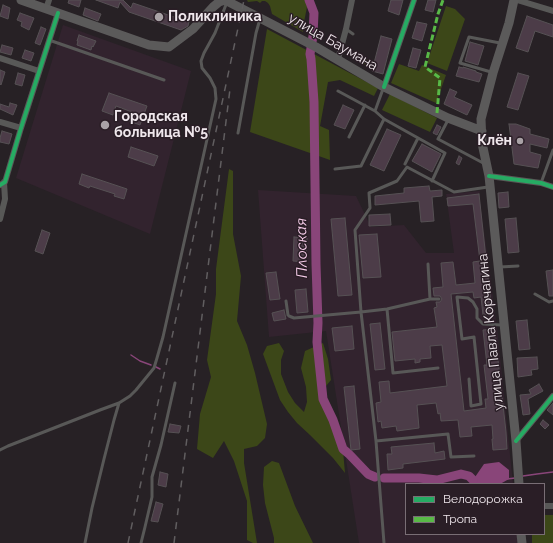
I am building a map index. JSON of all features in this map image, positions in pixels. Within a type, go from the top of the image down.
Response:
[{"type":"main road","points":[[21,0],[48,4],[58,13],[149,45],[169,47],[193,29],[213,6],[219,2],[226,1]]},
{"type":"main road","points":[[448,118],[482,131],[481,120],[493,73],[516,0]]},
{"type":"main road","name":"улица Баумана","points":[[226,1],[304,40],[384,87],[448,118]]},
{"type":"main road","name":"улица Павла Корчагина","points":[[482,131],[482,143],[489,176],[519,483]]},
{"type":"street","points":[[338,59],[352,0]]},
{"type":"street","points":[[384,87],[414,0]]},
{"type":"street","points":[[516,0],[553,12]]},
{"type":"street","points":[[0,219],[5,199],[2,184],[58,13]]},
{"type":"street","points":[[0,58],[39,71]]},
{"type":"street","points":[[0,122],[21,128]]},
{"type":"street","points":[[489,176],[541,183],[553,187]]},
{"type":"street","points":[[516,441],[553,396]]},
{"type":"lane","points":[[0,450],[119,403],[136,390],[154,368],[161,346],[216,99],[215,88],[210,78],[202,68],[201,61],[214,33],[226,1]]},
{"type":"lane","points":[[238,133],[260,17]]},
{"type":"lane","points":[[346,29],[353,34]]},
{"type":"lane","points":[[493,73],[460,63],[469,37],[502,44]]},
{"type":"lane","points":[[49,40],[164,80]]},
{"type":"lane","points":[[375,111],[384,87]]},
{"type":"lane","points":[[338,91],[365,105],[384,119],[445,153],[432,181]]},
{"type":"lane","points":[[349,137],[365,105]]},
{"type":"lane","points":[[448,118],[438,140],[486,164]]},
{"type":"lane","points":[[335,169],[361,166],[384,119]]},
{"type":"lane","points":[[405,164],[418,138]]},
{"type":"lane","points":[[541,183],[553,150]]},
{"type":"lane","points":[[384,543],[376,441],[361,312],[355,230],[370,208],[369,194],[397,181],[407,167],[454,192],[490,186]]},
{"type":"lane","points":[[428,264],[430,299]]},
{"type":"lane","points":[[498,267],[518,266]]},
{"type":"lane","points":[[535,294],[549,302],[553,301]]},
{"type":"lane","points":[[458,297],[462,339],[474,337],[481,404],[471,406],[469,380]]},
{"type":"lane","points":[[452,298],[468,298],[473,302],[477,309],[477,318],[483,324],[504,325]]},
{"type":"lane","points":[[286,301],[288,315],[298,318],[387,309],[430,299],[439,299]]},
{"type":"lane","points":[[387,309],[393,373],[438,368]]},
{"type":"lane","points":[[142,543],[152,497],[152,477],[175,383]]},
{"type":"lane","points":[[85,543],[102,466],[119,403]]},
{"type":"lane","points":[[376,441],[448,434],[451,457],[474,456]]},
{"type":"shaded area","name":"Городская больница №5","points":[[63,25],[191,71],[150,234],[16,178]]},
{"type":"shaded area","points":[[258,190],[356,196],[371,227],[404,225],[426,253],[454,253],[446,194],[480,191],[479,194],[497,328],[513,483],[405,483],[405,535],[518,535],[519,543],[359,543],[326,331],[269,337]]},
{"type":"shaded area","points":[[499,462],[509,470],[509,479],[502,483],[473,483],[473,480],[484,464]]},
{"type":"green space","points":[[247,0],[306,0],[307,7],[303,32],[272,14],[270,6],[265,1],[260,3],[257,1],[248,2]]},
{"type":"green space","points":[[446,6],[455,9],[465,19],[447,71],[427,63]]},
{"type":"green space","points":[[267,29],[378,88],[374,96],[340,80],[328,82],[320,126],[329,130],[330,160],[250,132]]},
{"type":"green space","points":[[356,54],[368,60],[366,65],[354,59]]},
{"type":"green space","points":[[399,64],[419,71],[422,65],[446,75],[436,103],[391,83]]},
{"type":"green space","points":[[390,94],[437,118],[430,132],[382,110]]},
{"type":"green space","points":[[229,169],[233,171],[233,234],[241,276],[237,321],[247,345],[267,424],[265,438],[257,446],[244,449],[244,463],[257,543],[247,540],[247,501],[234,461],[224,441],[213,458],[197,449],[200,414],[211,377],[207,360],[216,294],[216,269]]},
{"type":"green space","points":[[279,343],[284,351],[281,360],[281,374],[288,392],[295,403],[304,412],[307,402],[306,387],[301,368],[305,351],[323,343],[328,359],[331,380],[326,386],[326,399],[333,413],[342,439],[345,473],[333,458],[297,423],[280,400],[263,354],[267,346]]},
{"type":"green space","points":[[272,461],[279,463],[295,506],[313,543],[274,543],[265,503],[263,485],[264,467]]},
{"type":"green space","points":[[545,515],[553,515],[553,543],[532,543],[532,535],[545,535]]},
{"type":"building","points":[[69,0],[81,0],[79,7],[68,3]]},
{"type":"building","name":"Поликлиника","points":[[96,0],[123,0],[131,8],[133,3],[189,22],[188,26],[181,30],[129,12],[120,2],[118,8]]},
{"type":"building","points":[[391,0],[403,0],[399,15],[388,11]]},
{"type":"building","points":[[428,0],[436,0],[433,12],[425,10]]},
{"type":"building","points":[[3,5],[10,8],[8,19],[0,16]]},
{"type":"building","points":[[85,8],[101,14],[98,21],[83,15]]},
{"type":"building","points":[[20,13],[34,18],[29,30],[21,26],[22,22],[17,20]]},
{"type":"building","points":[[527,16],[553,25],[553,37],[535,31],[528,52],[516,48]]},
{"type":"building","points":[[417,22],[427,24],[422,41],[412,38]]},
{"type":"building","points":[[41,27],[46,29],[40,45],[35,43]]},
{"type":"building","points":[[79,35],[96,41],[91,50],[77,45]]},
{"type":"building","points":[[381,36],[392,39],[383,74],[372,71]]},
{"type":"building","points":[[470,42],[484,46],[478,65],[465,61]]},
{"type":"building","points":[[2,45],[13,48],[11,55],[0,52]]},
{"type":"building","points":[[413,48],[421,50],[416,68],[408,66]]},
{"type":"building","points":[[25,50],[34,53],[31,61],[22,58]]},
{"type":"building","points":[[459,67],[482,74],[479,82],[456,76]]},
{"type":"building","points":[[0,70],[5,72],[1,85],[0,84]]},
{"type":"building","points":[[18,73],[25,75],[22,86],[15,84]]},
{"type":"building","points":[[518,73],[529,76],[518,110],[507,107]]},
{"type":"building","points":[[450,89],[457,92],[454,97],[472,105],[467,115],[444,104]]},
{"type":"building","points":[[109,93],[147,106],[140,125],[129,121],[132,112],[116,106],[113,115],[102,111]]},
{"type":"building","points":[[10,103],[17,105],[13,115],[0,109],[0,104],[9,107]]},
{"type":"building","points":[[343,105],[354,110],[345,129],[334,125]]},
{"type":"building","name":"Клён","points":[[509,124],[516,124],[530,129],[530,134],[549,139],[547,148],[530,144],[530,152],[541,155],[538,168],[514,164]]},
{"type":"building","points":[[437,125],[441,127],[437,135],[433,133]]},
{"type":"building","points":[[387,129],[401,135],[384,171],[370,165]]},
{"type":"building","points":[[2,131],[12,134],[9,144],[0,142]]},
{"type":"building","points":[[422,144],[441,154],[432,172],[412,161]]},
{"type":"building","points":[[131,147],[158,156],[154,166],[128,157]]},
{"type":"building","points":[[459,156],[462,158],[459,165],[456,163]]},
{"type":"building","points":[[82,174],[127,189],[124,199],[114,196],[115,194],[79,184]]},
{"type":"building","points":[[429,186],[430,191],[442,190],[442,196],[432,197],[434,221],[421,222],[419,201],[375,205],[375,196],[404,193],[404,188]]},
{"type":"building","points":[[508,192],[509,207],[499,208],[498,193]]},
{"type":"building","points":[[479,194],[492,314],[483,315],[481,297],[474,298],[473,292],[451,294],[464,411],[486,408],[485,399],[488,399],[484,365],[487,365],[483,330],[495,329],[497,353],[494,353],[495,360],[498,360],[507,449],[493,450],[492,425],[471,427],[472,436],[460,437],[458,420],[441,421],[436,403],[417,405],[419,428],[397,431],[396,426],[382,428],[381,421],[378,422],[376,403],[381,402],[379,382],[389,381],[390,393],[447,386],[442,345],[430,346],[431,358],[420,359],[420,362],[415,363],[415,359],[395,361],[392,332],[437,327],[434,308],[437,307],[436,302],[440,302],[442,299],[440,296],[434,296],[433,288],[443,287],[441,263],[453,262],[456,285],[475,283],[473,262],[480,261],[473,204],[448,206],[447,198]]},
{"type":"building","points":[[390,214],[391,225],[369,226],[369,215]]},
{"type":"building","points":[[345,218],[352,295],[338,296],[331,219]]},
{"type":"building","points":[[516,218],[519,252],[508,253],[505,219]]},
{"type":"building","points":[[42,230],[50,233],[43,254],[35,251]]},
{"type":"building","points":[[377,234],[381,277],[363,278],[359,235]]},
{"type":"building","points":[[294,237],[307,238],[306,262],[293,261]]},
{"type":"building","points":[[553,270],[553,296],[549,296],[546,271]]},
{"type":"building","points":[[276,272],[280,299],[270,300],[266,273]]},
{"type":"building","points":[[306,289],[308,312],[297,313],[295,290]]},
{"type":"building","points":[[284,310],[286,319],[274,321],[272,313]]},
{"type":"building","points":[[527,320],[530,349],[519,350],[516,321]]},
{"type":"building","points":[[380,323],[385,369],[375,370],[370,324]]},
{"type":"building","points":[[352,326],[354,349],[335,351],[332,328]]},
{"type":"building","points":[[537,357],[538,369],[531,370],[532,375],[518,377],[517,358]]},
{"type":"building","points":[[539,384],[543,391],[528,399],[530,414],[523,415],[520,395],[531,394],[529,390]]},
{"type":"building","points":[[354,386],[360,449],[351,450],[344,387]]},
{"type":"building","points":[[553,403],[553,415],[547,410]]},
{"type":"building","points":[[543,420],[549,425],[545,429],[540,424]]},
{"type":"building","points":[[170,424],[181,426],[179,433],[168,432]]},
{"type":"building","points":[[434,443],[435,453],[444,451],[445,459],[403,464],[403,468],[388,470],[387,454],[392,454],[391,447]]},
{"type":"building","points":[[160,472],[168,474],[166,487],[158,485]]},
{"type":"building","points":[[156,502],[163,504],[158,522],[151,521]]},
{"type":"waterway","name":"Плоская","points":[[309,0],[314,13],[313,36],[310,54],[314,102],[318,323],[317,342],[323,399],[333,420],[343,449],[368,474],[375,477]]},
{"type":"waterway","points":[[131,355],[140,361],[151,365]]},
{"type":"waterway","points":[[156,367],[160,369]]},
{"type":"waterway","name":"Плоская","points":[[523,476],[553,472]]},
{"type":"waterway","name":"Плоская","points":[[384,478],[419,478],[437,480],[461,474],[469,476],[473,480]]},
{"type":"waterway","name":"Плоская","points":[[507,479],[515,478]]},
{"type":"railway","points":[[128,543],[244,0]]},
{"type":"railway","points":[[174,543],[230,89]]},
{"type":"marked path","points":[[437,113],[440,78],[425,67],[443,0]]},
{"type":"cycle path","points":[[384,87],[414,0]]},
{"type":"cycle path","points":[[0,185],[5,182],[58,13]]},
{"type":"cycle path","points":[[489,176],[541,183],[553,187]]},
{"type":"cycle path","points":[[516,441],[553,396]]},
{"type":"place","name":"Поликлиника","points":[[159,17]]},
{"type":"place","name":"Городская больница №5","points":[[105,125]]},
{"type":"place","name":"Клён","points":[[520,141]]}]
